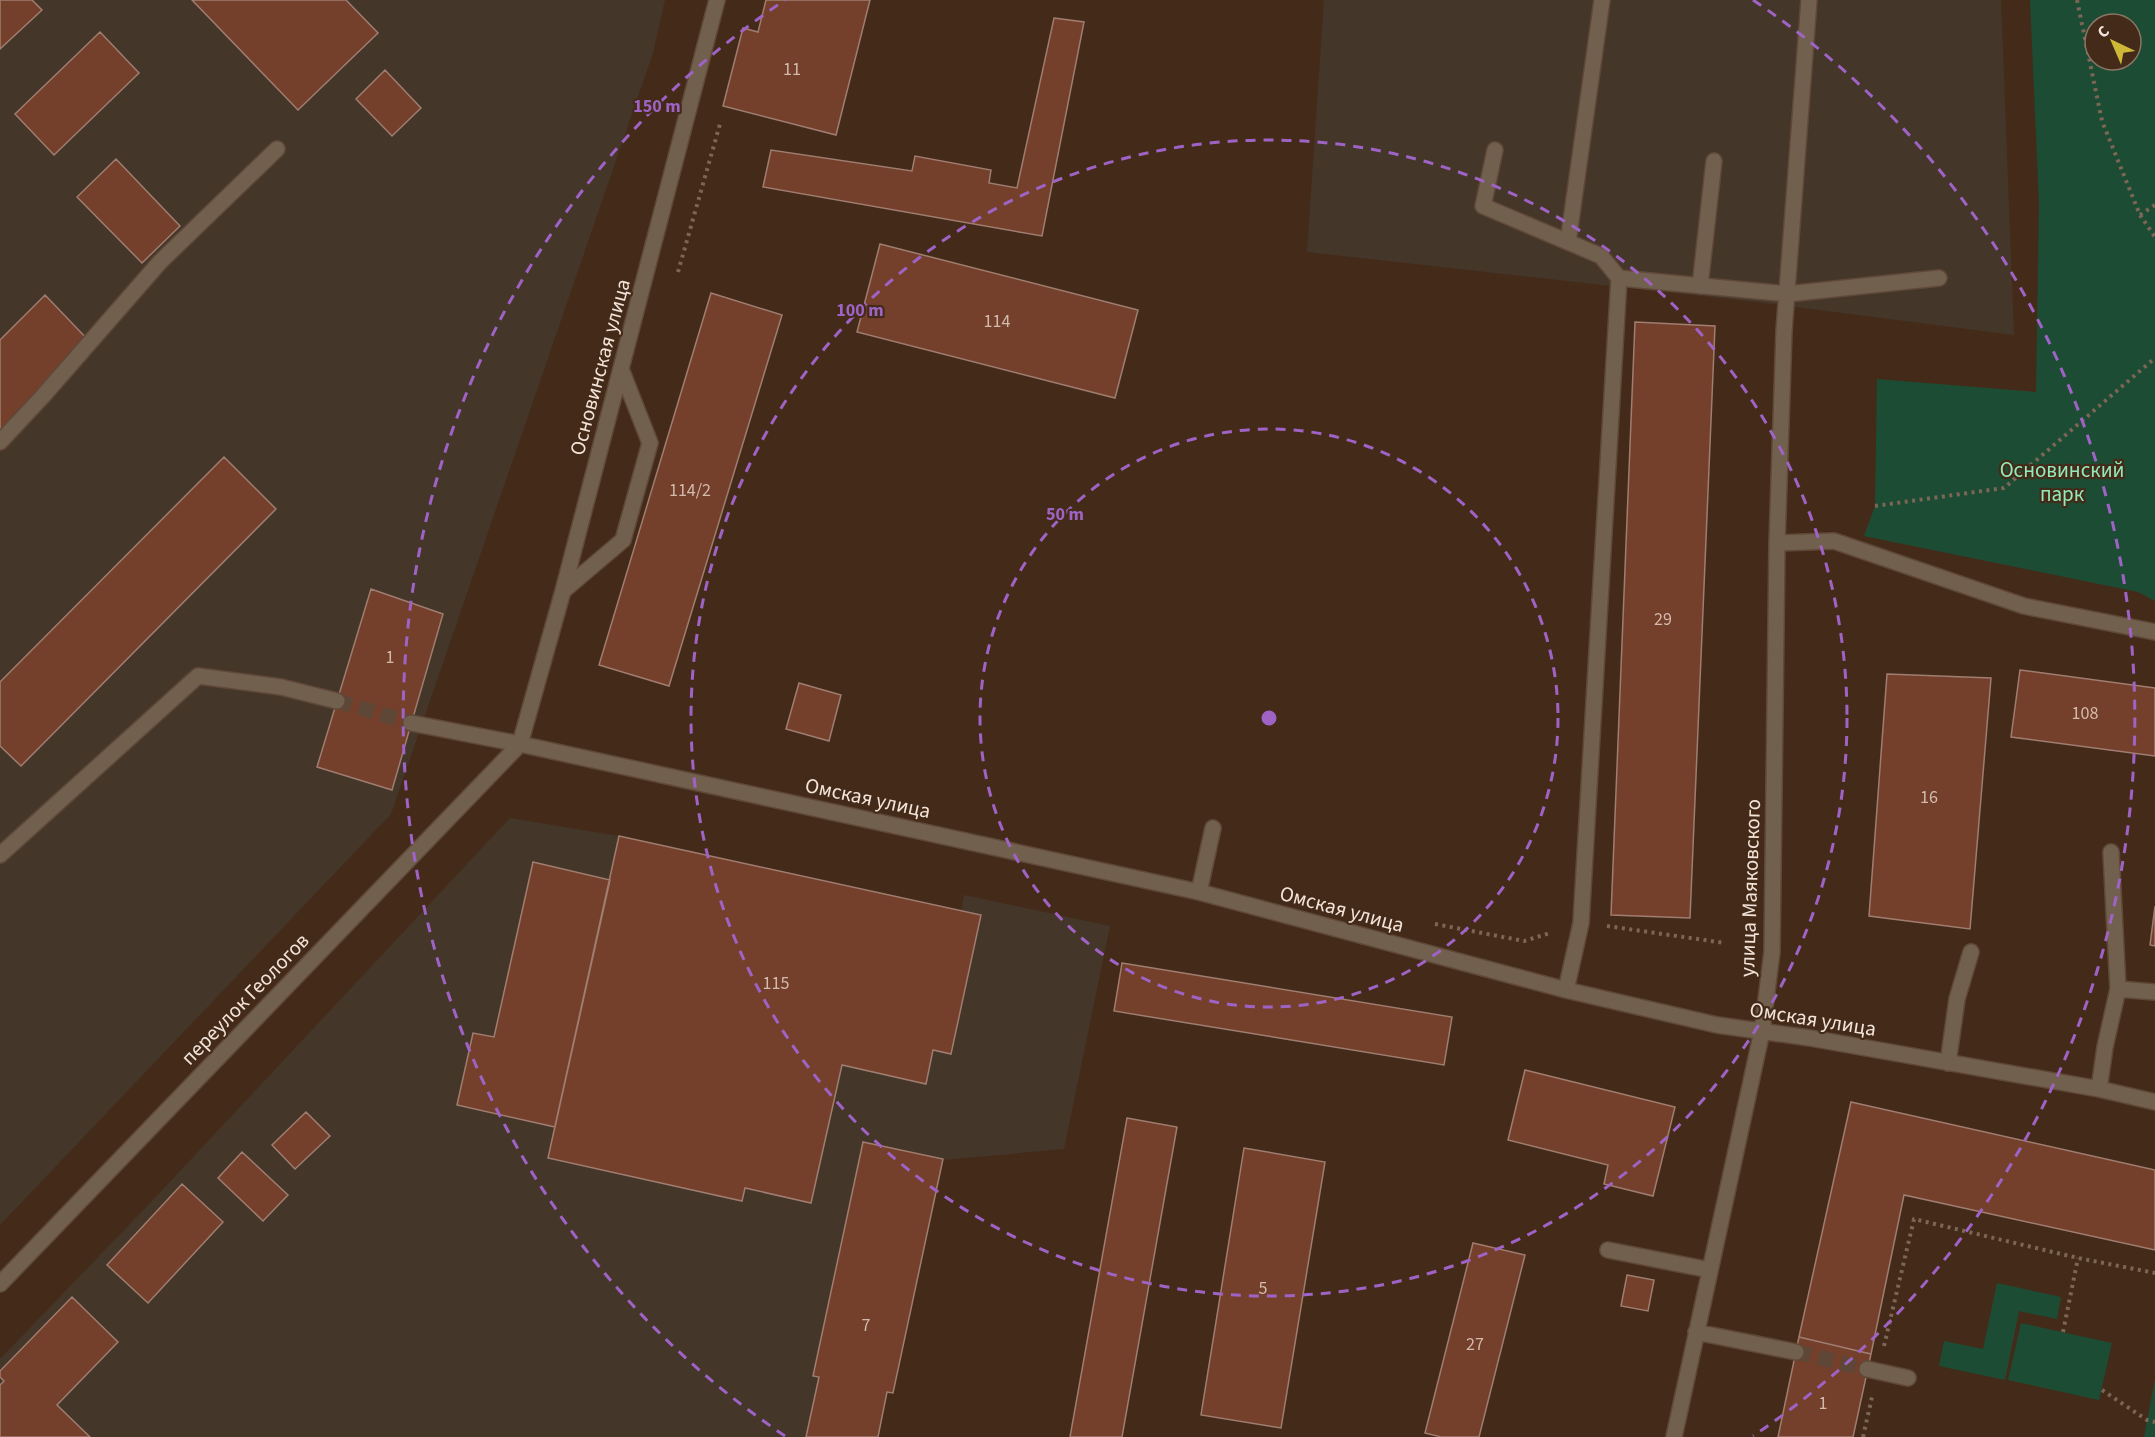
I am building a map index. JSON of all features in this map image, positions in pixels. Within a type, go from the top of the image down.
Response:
[{"type":"street","name":"Основинская улица","points":[[520,744],[563,591],[717,0]]},
{"type":"street","points":[[1568,242],[1602,0]]},
{"type":"street","name":"улица Маяковского","points":[[1674,1437],[1762,1031],[1772,952],[1778,543],[1784,331],[1809,0]]},
{"type":"street","points":[[0,442],[160,262],[277,149]]},
{"type":"street","points":[[1495,150],[1483,206],[1601,256],[1619,278],[1581,923],[1566,990]]},
{"type":"street","points":[[1700,286],[1714,161]]},
{"type":"street","points":[[1619,278],[1787,294],[1939,278]]},
{"type":"street","points":[[563,591],[623,540],[650,443],[621,369]]},
{"type":"street","points":[[1778,543],[1834,541],[2024,606],[2155,632]]},
{"type":"street","points":[[0,855],[198,676],[281,687],[337,701]]},
{"type":"street","name":"Омская улица","points":[[411,723],[520,744],[1199,892],[1566,990],[1717,1025],[1948,1062],[2155,1101]]},
{"type":"street","name":"переулок Геологов","points":[[0,1284],[520,744]]},
{"type":"street","points":[[1199,892],[1213,828]]},
{"type":"street","points":[[2099,1089],[2105,1047],[2118,989],[2111,852]]},
{"type":"street","points":[[1948,1062],[1957,999],[1971,952]]},
{"type":"street","points":[[2118,989],[2155,992]]},
{"type":"street","points":[[1608,1250],[1710,1270]]},
{"type":"street","points":[[1696,1332],[1796,1352]]},
{"type":"street","points":[[1873,1370],[1908,1378]]},
{"type":"path","points":[[2077,0],[2102,121],[2140,215],[2155,237]]},
{"type":"path","points":[[677,274],[720,124]]},
{"type":"path","points":[[2140,215],[2155,205]]},
{"type":"path","points":[[1875,506],[2004,488],[2155,358]]},
{"type":"path","points":[[1432,923],[1524,941],[1581,923],[1725,943]]},
{"type":"path","points":[[1863,1437],[1873,1370],[1914,1219],[2078,1258],[2155,1273]]},
{"type":"path","points":[[2063,1332],[2078,1258]]},
{"type":"path","points":[[2102,1390],[2147,1420],[2155,1422]]},
{"type":"shaded area","points":[[0,0],[665,0],[653,53],[391,814],[0,1225]]},
{"type":"shaded area","points":[[1324,0],[2001,0],[2014,335],[1756,302],[1307,252]]},
{"type":"shaded area","points":[[510,818],[619,836],[961,911],[964,895],[1110,926],[1064,1149],[943,1160],[893,1393],[887,1392],[878,1437],[0,1437],[0,1359],[153,1200]]},
{"type":"green space","name":"Основинский парк","points":[[2030,0],[2155,0],[2155,601],[2138,592],[1864,536],[1875,506],[1877,379],[2036,392],[2039,203]]},
{"type":"green space","points":[[1997,1283],[2061,1297],[2057,1319],[2019,1311],[2005,1380],[1939,1366],[1944,1341],[1983,1349]]},
{"type":"green space","points":[[2021,1323],[2112,1343],[2099,1400],[2008,1380]]},
{"type":"green space","points":[[2155,1379],[2155,1437],[2144,1437]]},
{"type":"building","points":[[0,0],[32,0],[42,10],[0,49]]},
{"type":"building","points":[[192,0],[346,0],[378,33],[298,110]]},
{"type":"building","points":[[766,0],[870,0],[836,135],[723,106],[743,28],[758,32]]},
{"type":"building","points":[[1054,18],[1084,22],[1042,236],[763,187],[771,150],[912,171],[915,156],[991,170],[989,183],[1017,188]]},
{"type":"building","points":[[100,32],[139,73],[54,155],[15,114]]},
{"type":"building","points":[[385,70],[421,108],[392,136],[356,99]]},
{"type":"building","points":[[116,159],[180,226],[142,263],[77,197]]},
{"type":"building","points":[[880,244],[1138,310],[1115,398],[857,332]]},
{"type":"building","points":[[711,293],[782,315],[669,686],[599,665]]},
{"type":"building","points":[[45,295],[92,344],[0,435],[0,340]]},
{"type":"building","points":[[1635,322],[1715,326],[1690,918],[1611,915]]},
{"type":"building","points":[[224,457],[276,509],[21,766],[0,746],[0,682]]},
{"type":"building","points":[[371,589],[443,614],[392,790],[317,767]]},
{"type":"building","points":[[2020,670],[2155,688],[2155,756],[2011,737]]},
{"type":"building","points":[[1887,674],[1991,678],[1970,929],[1869,916]]},
{"type":"building","points":[[799,683],[841,695],[829,741],[786,729]]},
{"type":"building","points":[[619,836],[981,915],[951,1054],[933,1050],[926,1084],[842,1065],[811,1203],[745,1188],[742,1201],[548,1158]]},
{"type":"building","points":[[533,862],[610,880],[555,1127],[457,1105],[473,1033],[494,1037]]},
{"type":"building","points":[[2155,906],[2155,946],[2150,945]]},
{"type":"building","points":[[1122,963],[1452,1017],[1444,1065],[1114,1011]]},
{"type":"building","points":[[1525,1070],[1675,1107],[1653,1196],[1604,1184],[1608,1165],[1508,1140]]},
{"type":"building","points":[[1851,1102],[2155,1170],[2155,1250],[1904,1195],[1871,1354],[1799,1337]]},
{"type":"building","points":[[306,1112],[330,1136],[295,1169],[272,1145]]},
{"type":"building","points":[[1127,1118],[1177,1127],[1122,1437],[1070,1437]]},
{"type":"building","points":[[863,1142],[943,1159],[893,1393],[887,1392],[878,1437],[806,1437],[819,1377],[813,1376]]},
{"type":"building","points":[[1244,1148],[1325,1162],[1281,1428],[1201,1415]]},
{"type":"building","points":[[242,1152],[288,1195],[263,1221],[218,1178]]},
{"type":"building","points":[[182,1184],[223,1222],[148,1303],[107,1265]]},
{"type":"building","points":[[1473,1243],[1525,1255],[1479,1437],[1441,1437],[1425,1433]]},
{"type":"building","points":[[1627,1275],[1654,1280],[1648,1311],[1621,1306]]},
{"type":"building","points":[[72,1297],[118,1342],[57,1405],[90,1437],[0,1437],[0,1385],[4,1381],[0,1377],[0,1371]]},
{"type":"building","points":[[1799,1337],[1871,1354],[1853,1437],[1778,1437]]},
{"type":"tunnel","points":[[337,701],[411,723]]},
{"type":"tunnel","points":[[1796,1352],[1867,1369]]}]
